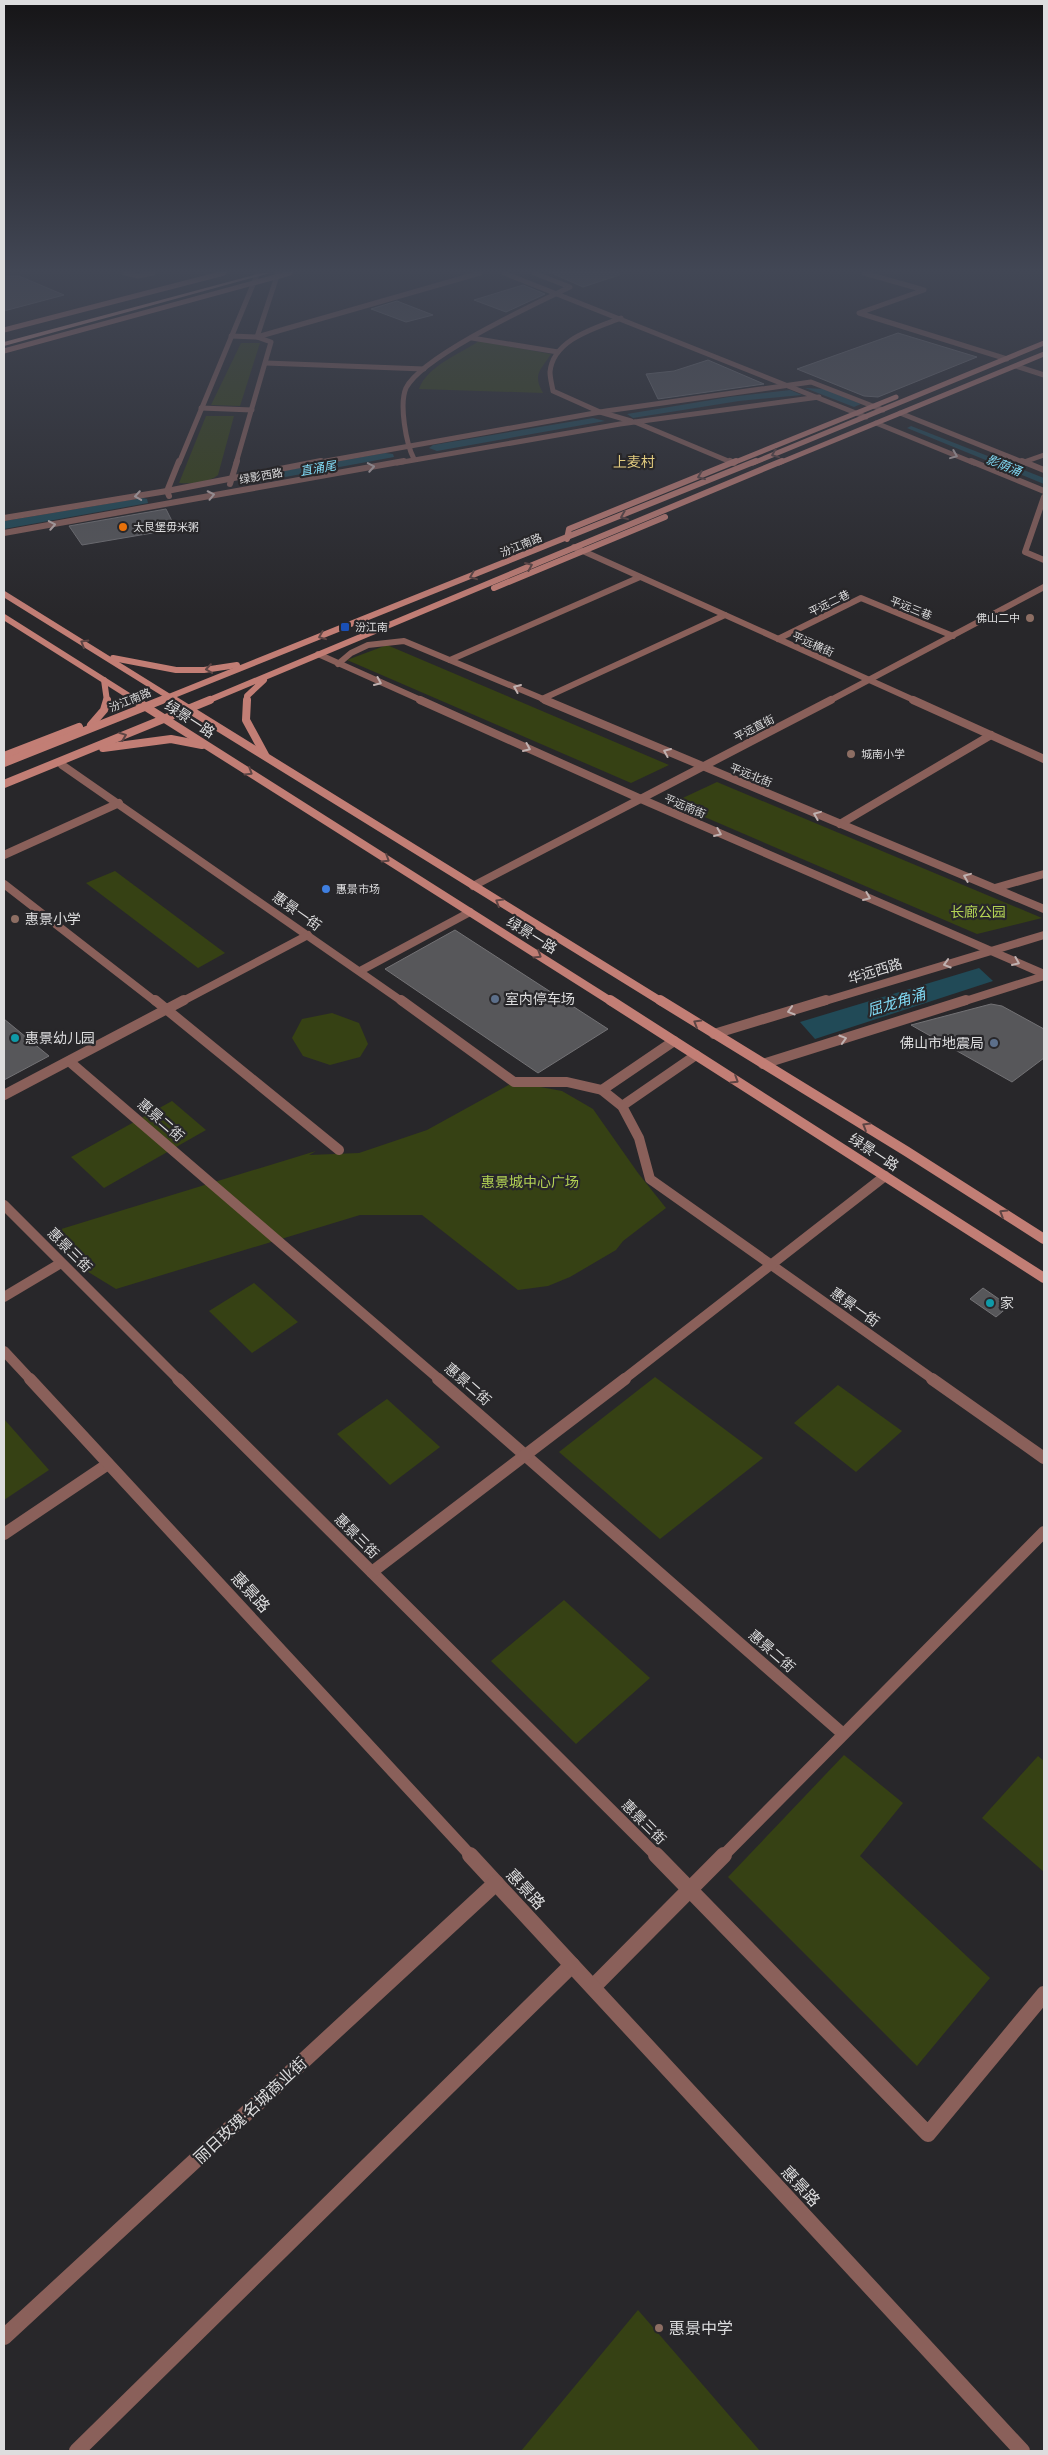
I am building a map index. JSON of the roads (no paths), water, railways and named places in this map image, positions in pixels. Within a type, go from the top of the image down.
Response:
[{"type":"main road","points":[[567,539],[569,529],[921,388]]},
{"type":"main road","name":"汾江南路","points":[[4,764],[257,661],[602,525],[938,388]]},
{"type":"main road","name":"汾江南路","points":[[78,753],[165,719],[574,546],[878,422],[908,410],[920,411],[976,388]]},
{"type":"main road","points":[[256,687],[878,428],[878,422]]},
{"type":"main road","points":[[734,463],[744,467]]},
{"type":"main road","points":[[757,472],[766,475]]},
{"type":"main road","points":[[674,506],[683,510]]},
{"type":"main road","points":[[591,520],[602,525]]},
{"type":"main road","name":"绿景一路","points":[[4,594],[1044,1239]]},
{"type":"main road","name":"绿景一路","points":[[4,617],[674,1041],[1044,1278]]},
{"type":"main road","points":[[318,654],[343,650]]},
{"type":"main road","points":[[107,657],[176,670],[204,670],[257,661]]},
{"type":"main road","points":[[265,756],[246,720],[247,696],[274,672]]},
{"type":"main road","points":[[87,730],[103,714],[108,698],[104,680]]},
{"type":"main road","points":[[4,756],[94,722]]},
{"type":"main road","points":[[4,784],[78,753],[144,741],[172,740],[208,746]]},
{"type":"main road","points":[[4,790],[101,749]]},
{"type":"street","points":[[174,504],[167,491],[210,388]]},
{"type":"street","points":[[227,492],[259,388]]},
{"type":"street","points":[[407,388],[405,390],[407,445],[414,460]]},
{"type":"street","points":[[552,388],[552,391],[600,412],[635,422],[734,463]]},
{"type":"street","name":"绿影西路","points":[[4,518],[167,491],[407,445],[600,412],[765,388]]},
{"type":"street","points":[[797,388],[867,416]]},
{"type":"street","name":"绿影西路","points":[[825,388],[882,410]]},
{"type":"street","name":"绿影西路","points":[[4,533],[174,504],[227,492],[635,422],[819,397]]},
{"type":"street","points":[[201,408],[252,410]]},
{"type":"street","points":[[899,414],[1044,470]]},
{"type":"street","points":[[878,422],[1044,491]]},
{"type":"street","points":[[1024,462],[1044,455]]},
{"type":"street","points":[[1044,497],[1025,552],[1044,560]]},
{"type":"street","name":"平远横街","points":[[574,546],[1044,759]]},
{"type":"street","points":[[450,660],[640,577]]},
{"type":"street","name":"平远直街","points":[[473,886],[641,800],[1044,587]]},
{"type":"street","name":"平远三巷","points":[[862,598],[953,636]]},
{"type":"street","name":"平远二巷","points":[[778,639],[862,598]]},
{"type":"street","points":[[542,699],[725,615]]},
{"type":"street","name":"平远北街","points":[[386,632],[702,767],[1044,908]]},
{"type":"street","points":[[338,664],[350,653],[374,643],[404,640]]},
{"type":"street","name":"平远南街","points":[[318,654],[641,800],[1044,975]]},
{"type":"street","points":[[840,824],[991,735]]},
{"type":"street","name":"惠景一街","points":[[62,765],[360,971],[514,1082],[567,1082],[602,1090]]},
{"type":"street","points":[[4,855],[119,804]]},
{"type":"street","points":[[995,888],[1044,874]]},
{"type":"street","points":[[4,884],[167,1010],[339,1150]]},
{"type":"street","points":[[360,971],[470,912]]},
{"type":"street","points":[[4,1095],[70,1062],[308,935]]},
{"type":"street","name":"华远西路","points":[[714,1034],[1044,935]]},
{"type":"street","points":[[763,1064],[1044,975]]},
{"type":"street","points":[[674,1041],[602,1090],[622,1106],[696,1055]]},
{"type":"street","name":"惠景二街","points":[[70,1062],[527,1455],[842,1733]]},
{"type":"street","name":"惠景一街","points":[[622,1106],[638,1138],[650,1179],[1044,1458]]},
{"type":"street","points":[[372,1572],[527,1455],[885,1176]]},
{"type":"street","name":"惠景三街","points":[[4,1205],[690,1888],[928,2134],[1044,1994]]},
{"type":"street","points":[[4,1296],[61,1262]]},
{"type":"street","name":"惠景路","points":[[4,1351],[1022,2451]]},
{"type":"street","points":[[4,1534],[108,1464]]},
{"type":"street","points":[[592,1987],[842,1733],[1044,1532]]},
{"type":"street","name":"丽日玫瑰·名城商业街","points":[[4,2336],[496,1883]]},
{"type":"street","points":[[77,2451],[572,1965]]},
{"type":"water","points":[[805,388],[824,389],[861,404],[854,407]]},
{"type":"water","points":[[790,390],[802,395],[739,401],[633,418],[627,414],[729,397]]},
{"type":"water","points":[[593,418],[605,421],[437,451],[429,448],[433,445]]},
{"type":"water","name":"影荫涌","points":[[911,426],[1044,478],[1044,484],[907,428]]},
{"type":"water","name":"直涌尾","points":[[385,453],[393,454],[394,457],[252,483],[240,481],[242,478]]},
{"type":"water","points":[[142,498],[147,499],[148,503],[4,529],[4,521]]},
{"type":"water","name":"屈龙角涌","points":[[979,968],[993,981],[815,1039],[800,1022]]},
{"type":"place","name":"太艮堡毋米粥","points":[[123,527]]},
{"type":"place","name":"佛山二中","points":[[1030,618]]},
{"type":"place","name":"汾江南","points":[[345,627]]},
{"type":"place","name":"城南小学","points":[[851,754]]},
{"type":"place","name":"惠景市场","points":[[326,889]]},
{"type":"place","name":"惠景小学","points":[[15,919]]},
{"type":"place","name":"室内停车场","points":[[495,999]]},
{"type":"place","name":"惠景幼儿园","points":[[15,1038]]},
{"type":"place","name":"佛山市地震局","points":[[994,1043]]},
{"type":"place","name":"家","points":[[990,1303]]},
{"type":"place","name":"惠景中学","points":[[659,2328]]},
{"type":"district","name":"上麦村","points":[[634,462]]},
{"type":"park label","name":"长廊公园","points":[[978,912]]},
{"type":"park label","name":"惠景城中心广场","points":[[530,1182]]}]
